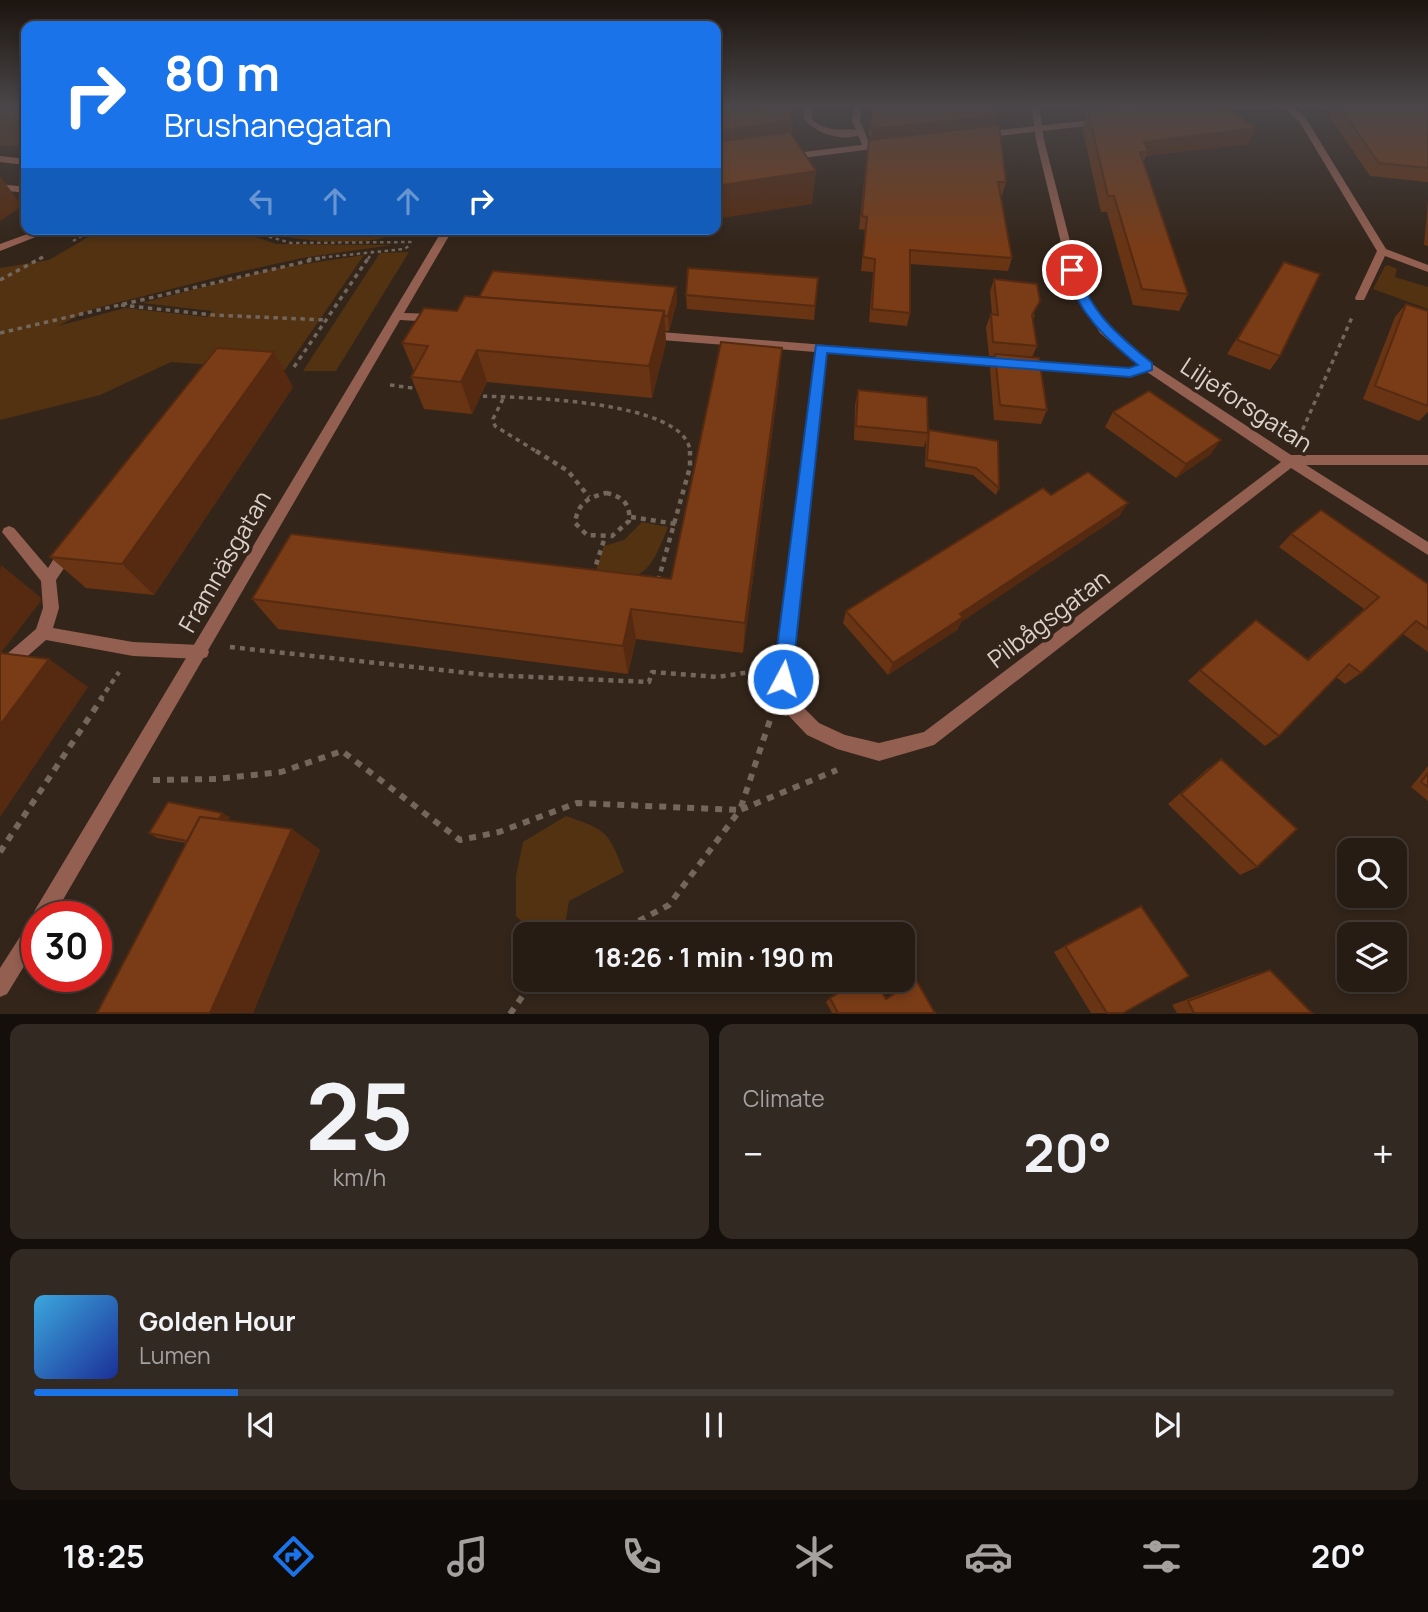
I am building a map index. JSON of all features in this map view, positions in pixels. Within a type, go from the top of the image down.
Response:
[{"type":"street","points":[[769,159],[824,152]]},
{"type":"street","name":"Liljeforsgatan","points":[[1044,152],[1077,288],[1104,330],[1148,367],[1428,549]]},
{"type":"street","points":[[1322,152],[1382,251],[1428,269]]},
{"type":"street","points":[[0,159],[21,161]]},
{"type":"street","points":[[0,187],[21,189]]},
{"type":"street","points":[[0,248],[35,235]]},
{"type":"street","name":"Framnäsgatan","points":[[52,901],[201,652],[444,235]]},
{"type":"street","points":[[1360,298],[1382,251]]},
{"type":"street","points":[[396,316],[451,319]]},
{"type":"street","points":[[639,334],[1130,373],[1148,367]]},
{"type":"street","points":[[783,679],[821,348]]},
{"type":"street","points":[[1292,460],[1428,460]]},
{"type":"street","name":"Pilbågsgatan","points":[[783,679],[796,710],[813,729],[843,743],[879,752],[928,739],[1292,460]]},
{"type":"street","points":[[0,670],[43,633],[51,608],[48,579],[9,532]]},
{"type":"street","points":[[48,579],[80,533]]},
{"type":"street","points":[[43,633],[134,649],[201,652]]},
{"type":"street","points":[[0,987],[21,952]]},
{"type":"path","points":[[0,333],[307,259],[373,250],[404,249],[415,243],[291,243],[264,235]]},
{"type":"path","points":[[294,368],[373,250]]},
{"type":"path","points":[[1300,434],[1360,298]]},
{"type":"path","points":[[117,304],[213,315],[326,320]]},
{"type":"path","points":[[390,385],[430,390]]},
{"type":"path","points":[[471,395],[563,399],[649,417],[677,429],[690,446],[690,467],[662,575],[654,586]]},
{"type":"path","points":[[503,398],[493,419],[495,426],[568,471],[589,497]]},
{"type":"path","points":[[1290,437],[1312,441]]},
{"type":"path","points":[[606,494],[619,497],[629,505],[631,517],[621,531],[605,537],[587,535],[575,523],[577,508],[589,497],[606,494]]},
{"type":"path","points":[[631,517],[676,524]]},
{"type":"path","points":[[591,580],[605,537]]},
{"type":"path","points":[[230,647],[487,675],[649,682],[652,672],[676,676],[741,677],[784,662]]},
{"type":"path","points":[[0,852],[134,649]]},
{"type":"path","points":[[637,922],[669,905],[740,810],[783,679]]},
{"type":"path","points":[[153,780],[217,779],[281,772],[342,751],[460,840],[499,832],[577,803],[740,810],[879,752]]},
{"type":"path","points":[[510,1013],[525,992]]},
{"type":"shaded area","points":[[92,235],[250,235],[276,244],[392,245],[302,258],[230,274],[89,310],[58,326],[125,308],[207,317],[212,311],[142,303],[272,269],[364,255],[285,370],[171,362],[100,395],[0,420],[0,268],[49,260]]},
{"type":"shaded area","points":[[277,235],[389,235],[351,242]]},
{"type":"shaded area","points":[[409,252],[336,371],[303,371],[380,253]]},
{"type":"shaded area","points":[[1388,265],[1397,269],[1395,277],[1428,287],[1428,309],[1373,289]]},
{"type":"shaded area","points":[[642,522],[668,527],[649,566],[633,577],[591,585],[604,546],[624,540]]},
{"type":"shaded area","points":[[566,816],[605,834],[624,872],[569,901],[566,922],[522,922],[516,916],[516,876],[523,842]]},
{"type":"building","points":[[721,152],[804,152],[816,171],[721,185]]},
{"type":"building","points":[[868,152],[1002,152],[1006,182],[998,182],[1012,258],[910,250],[910,313],[872,309],[875,259],[863,257],[867,217],[862,216]]},
{"type":"building","points":[[1098,152],[1140,152],[1188,294],[1142,289],[1114,196],[1108,196]]},
{"type":"building","points":[[1371,152],[1428,152],[1428,168],[1379,163]]},
{"type":"building","points":[[1284,262],[1320,274],[1280,356],[1237,340]]},
{"type":"building","points":[[688,268],[818,278],[815,306],[686,295]]},
{"type":"building","points":[[493,271],[676,287],[668,316],[664,316],[664,311],[479,297]]},
{"type":"building","points":[[994,279],[1037,284],[1040,301],[1032,315],[1037,346],[993,342],[991,314],[998,315]]},
{"type":"building","points":[[465,296],[664,311],[649,366],[477,350],[461,382],[411,377],[428,346],[402,343],[424,308],[457,311]]},
{"type":"building","points":[[1406,304],[1428,311],[1428,406],[1375,386]]},
{"type":"building","points":[[721,342],[782,348],[745,623],[631,609],[623,646],[252,599],[291,534],[671,579]]},
{"type":"building","points":[[217,348],[274,352],[122,564],[50,557]]},
{"type":"building","points":[[995,354],[1039,358],[1047,410],[1000,405]]},
{"type":"building","points":[[858,390],[927,397],[928,433],[856,426]]},
{"type":"building","points":[[1149,391],[1221,440],[1186,464],[1113,412]]},
{"type":"building","points":[[929,430],[998,441],[999,488],[976,468],[927,460]]},
{"type":"building","points":[[1088,472],[1128,503],[960,614],[963,617],[893,663],[846,611],[1043,488],[1051,495]]},
{"type":"building","points":[[1321,510],[1428,584],[1428,629],[1416,621],[1361,673],[1349,664],[1279,736],[1200,670],[1256,620],[1308,660],[1379,597],[1291,534]]},
{"type":"building","points":[[0,653],[49,659],[0,725]]},
{"type":"building","points":[[1221,759],[1297,829],[1257,867],[1181,794]]},
{"type":"building","points":[[1428,773],[1428,787],[1421,782]]},
{"type":"building","points":[[168,802],[222,813],[219,819],[200,817],[187,841],[149,833]]},
{"type":"building","points":[[200,817],[292,829],[210,1013],[97,1013],[108,992],[112,992],[112,984]]},
{"type":"building","points":[[1141,906],[1189,976],[1123,1013],[1107,1013],[1065,946]]},
{"type":"building","points":[[1270,970],[1312,1013],[1194,1013],[1188,1001]]},
{"type":"building","points":[[916,980],[935,1013],[838,1013],[830,998],[840,992],[882,992],[886,999],[897,992],[915,992]]},
{"type":"route","points":[[783,679],[821,348],[1130,373],[1148,367],[1104,330],[1088,309],[1077,288],[1072,270]]}]
